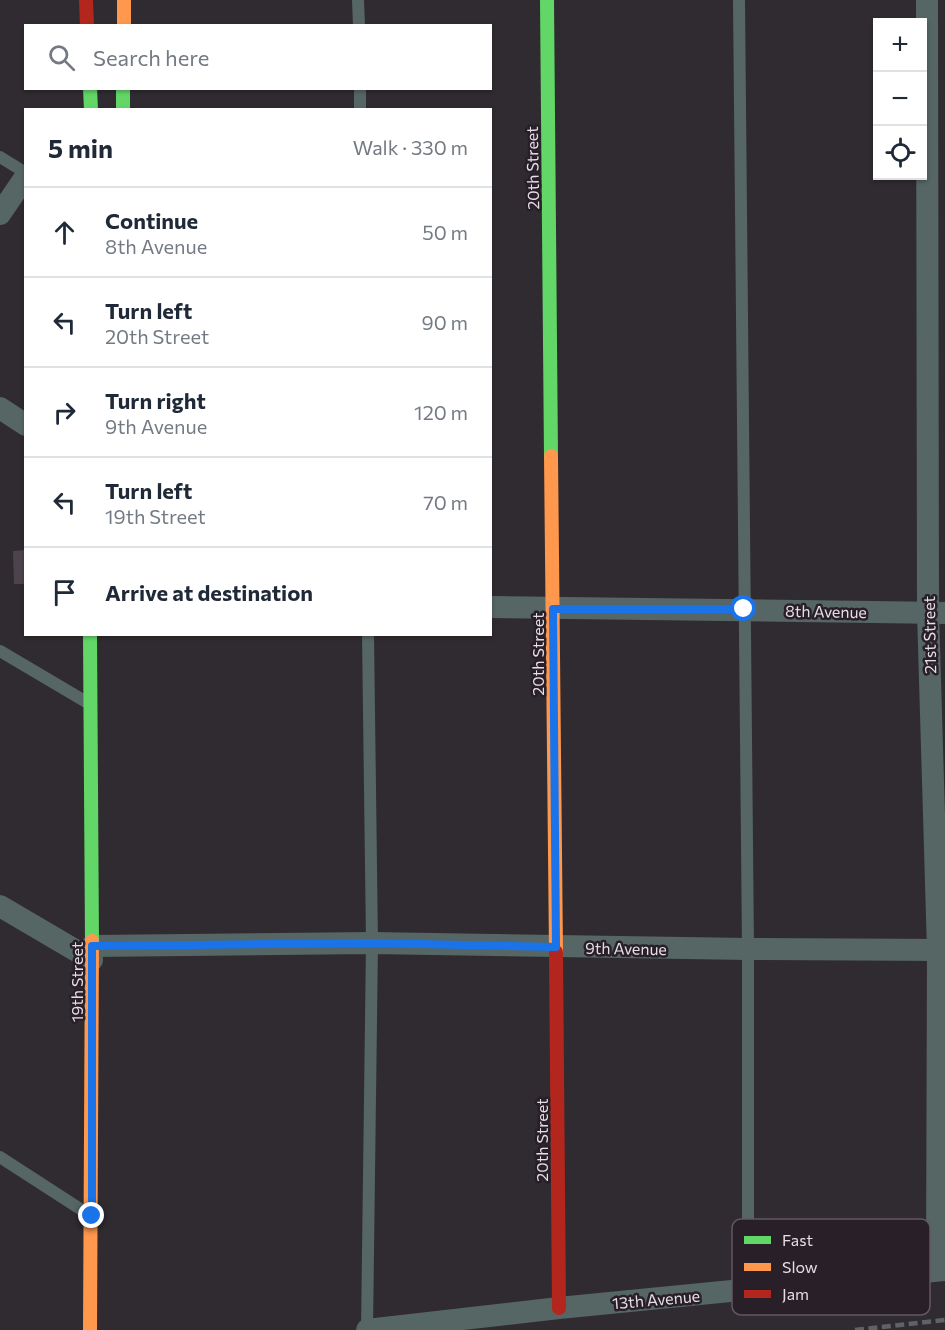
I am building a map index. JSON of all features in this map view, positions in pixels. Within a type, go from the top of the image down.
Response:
[{"type":"street","points":[[86,0],[87,24]]},
{"type":"street","points":[[124,0],[124,24]]},
{"type":"street","name":"20th Street","points":[[547,0],[559,1308]]},
{"type":"street","name":"21st Street","points":[[927,0],[942,950],[941,1270]]},
{"type":"street","points":[[90,90],[91,108]]},
{"type":"street","points":[[123,90],[123,108]]},
{"type":"street","points":[[0,214],[24,178]]},
{"type":"street","points":[[0,408],[24,424]]},
{"type":"street","name":"8th Avenue","points":[[492,607],[936,613]]},
{"type":"street","name":"19th Street","points":[[90,636],[92,1216],[90,1330]]},
{"type":"street","points":[[0,906],[92,953]]},
{"type":"street","name":"9th Avenue","points":[[92,953],[372,943],[942,950]]},
{"type":"street","name":"13th Avenue","points":[[367,1330],[732,1292]]},
{"type":"lane","points":[[358,0],[359,24]]},
{"type":"lane","points":[[739,0],[748,949],[748,1219]]},
{"type":"lane","points":[[360,90],[360,108]]},
{"type":"lane","points":[[0,157],[24,174]]},
{"type":"lane","points":[[367,1330],[372,943],[368,636]]},
{"type":"lane","points":[[0,651],[92,705]]},
{"type":"lane","points":[[0,1157],[92,1216]]},
{"type":"building","points":[[24,550],[24,584],[14,584],[13,551]]},
{"type":"railway","points":[[855,1330],[945,1320]]},
{"type":"traffic: fast","points":[[547,0],[551,456]]},
{"type":"traffic: fast","points":[[90,90],[91,108]]},
{"type":"traffic: fast","points":[[123,90],[123,108]]},
{"type":"traffic: fast","points":[[90,636],[92,941]]},
{"type":"traffic: slow","points":[[124,0],[124,24]]},
{"type":"traffic: slow","points":[[551,456],[556,952]]},
{"type":"traffic: slow","points":[[90,1330],[92,941]]},
{"type":"traffic: jam","points":[[86,0],[87,24]]},
{"type":"traffic: jam","points":[[556,952],[559,1308]]},
{"type":"route","points":[[92,1216],[92,946],[372,943],[556,947],[553,609],[744,609]]}]
